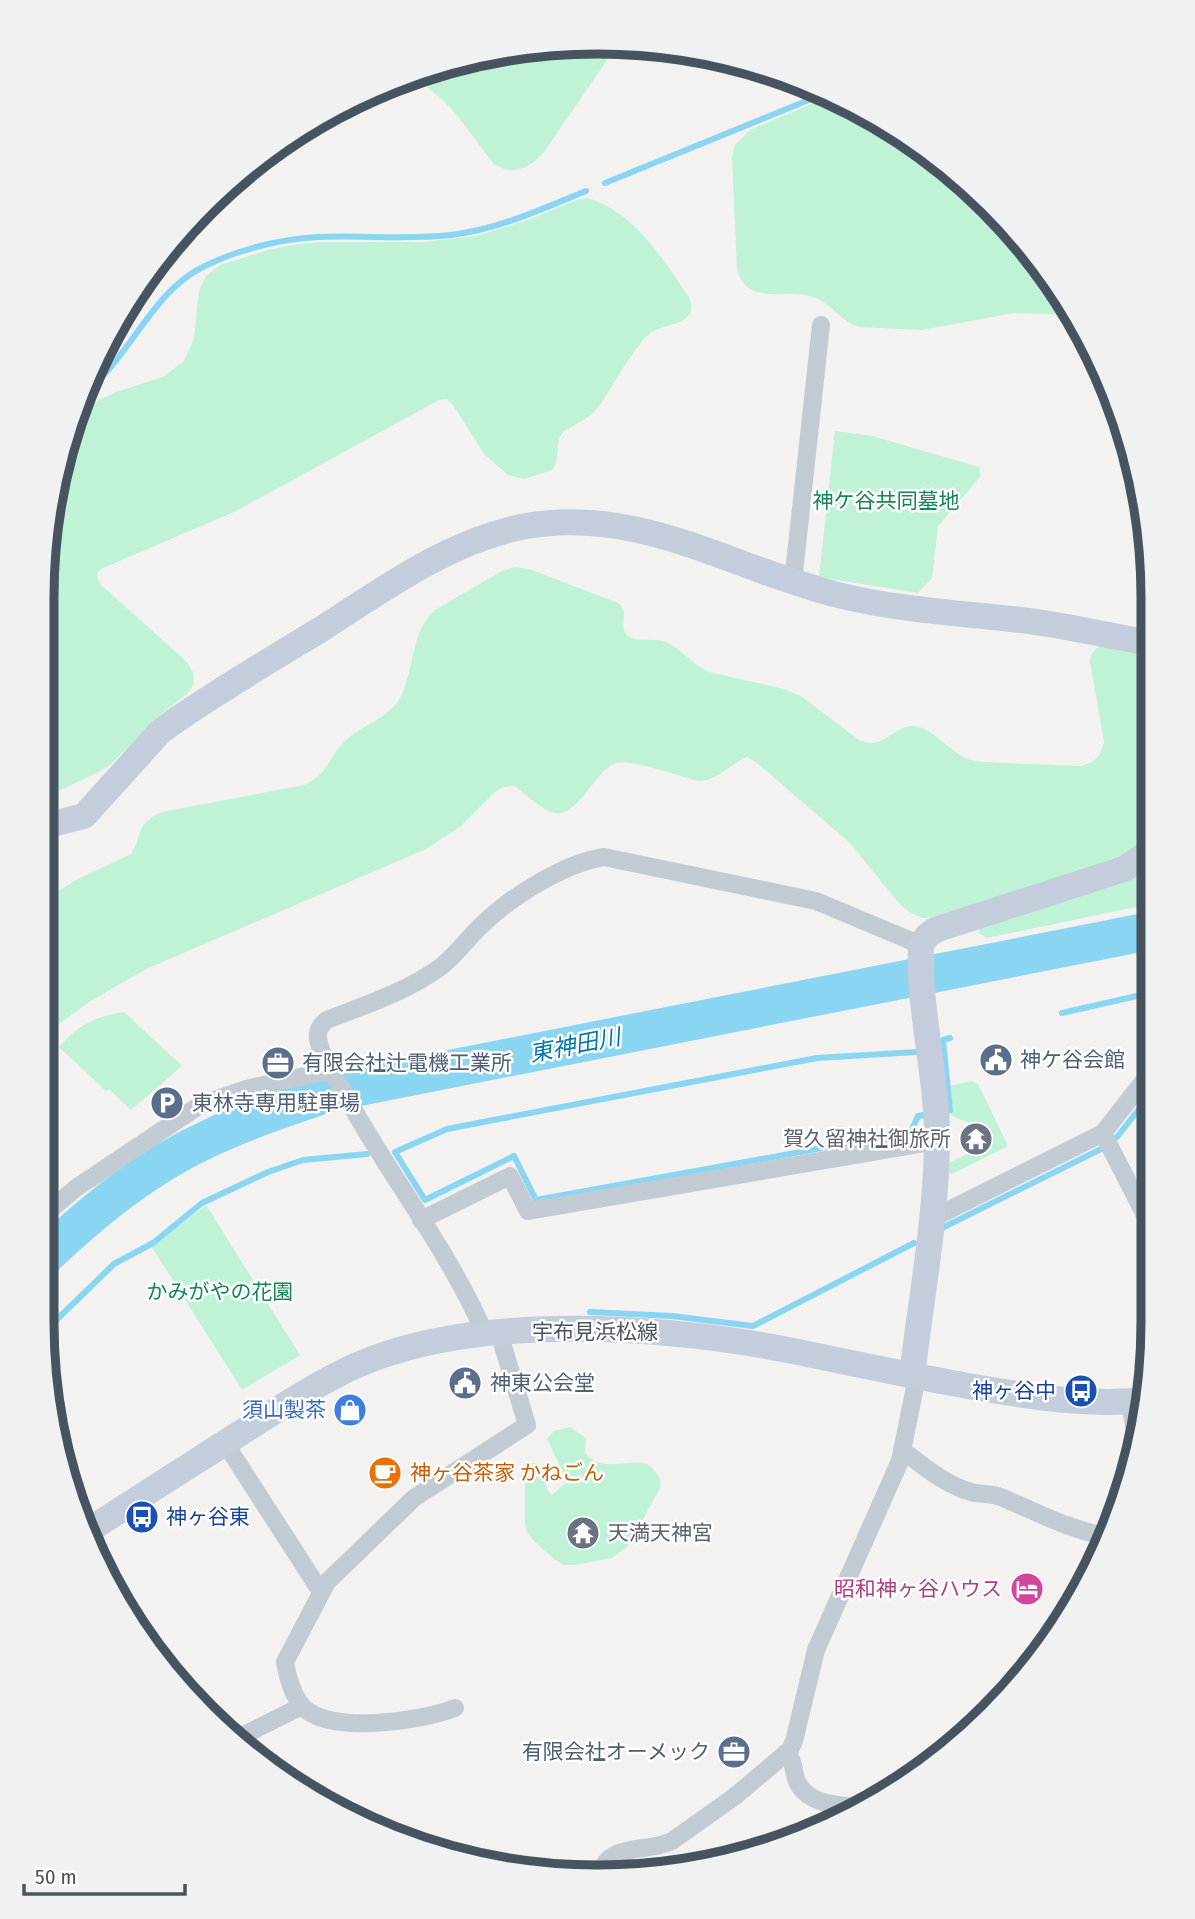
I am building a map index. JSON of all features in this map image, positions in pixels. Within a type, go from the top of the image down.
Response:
[{"type":"street","points":[[793,582],[821,325]]},
{"type":"street","points":[[54,824],[84,816],[159,733],[184,714],[433,559],[492,534],[555,523],[619,525],[650,531],[793,582],[872,603],[1024,621],[1141,641]]},
{"type":"street","points":[[455,1708],[424,1718],[363,1723],[317,1716],[297,1699],[285,1662],[327,1582],[414,1498],[527,1425],[492,1334],[361,1123],[319,1044],[320,1026],[327,1020],[422,979],[446,963],[483,923],[514,899],[590,859],[611,858],[816,901],[921,950]]},
{"type":"street","points":[[604,1865],[616,1854],[662,1846],[672,1841],[734,1797],[786,1753],[794,1741],[816,1650],[894,1479],[915,1376],[937,1141],[921,950],[927,936],[935,930],[1124,869],[1141,858]]},
{"type":"street","points":[[54,1207],[76,1188],[200,1105],[234,1093],[333,1072]]},
{"type":"street","points":[[931,1219],[1103,1133],[1141,1084]]},
{"type":"street","points":[[1103,1133],[1141,1207]]},
{"type":"street","points":[[421,1220],[510,1176],[528,1211],[937,1141]]},
{"type":"street","name":"宇布見浜松線","points":[[95,1526],[300,1395],[358,1365],[420,1345],[492,1334],[590,1330],[671,1333],[751,1343],[915,1376],[1065,1401],[1135,1400]]},
{"type":"street","points":[[225,1443],[321,1592]]},
{"type":"street","points":[[902,1450],[934,1473],[965,1490],[996,1495],[1058,1524],[1096,1535]]},
{"type":"street","points":[[245,1735],[302,1706]]},
{"type":"street","points":[[786,1753],[792,1758],[797,1781],[808,1795],[825,1803],[845,1805]]},
{"type":"green space","points":[[611,54],[544,152],[521,169],[508,170],[494,164],[456,114],[421,84],[457,73],[527,59]]},
{"type":"green space","points":[[817,101],[869,127],[928,167],[982,213],[1028,267],[1061,315],[1014,313],[922,330],[859,327],[818,299],[806,295],[760,293],[750,289],[737,269],[732,158],[734,146],[750,130]]},
{"type":"green space","points":[[588,198],[605,205],[634,226],[658,253],[689,297],[691,306],[686,318],[646,337],[600,405],[591,415],[563,432],[559,439],[556,464],[552,470],[524,479],[508,475],[485,455],[453,405],[447,399],[439,400],[236,511],[103,568],[98,572],[97,578],[101,585],[186,661],[193,672],[194,684],[187,694],[164,712],[110,765],[54,793],[55,562],[65,492],[89,409],[97,401],[116,392],[163,377],[184,361],[194,339],[199,291],[206,276],[220,265],[268,250],[319,242],[423,242],[476,236],[528,220]]},
{"type":"green space","name":"神ケ谷共同墓地","points":[[835,431],[872,436],[979,467],[980,477],[938,526],[932,578],[918,593],[819,577]]},
{"type":"green space","points":[[515,567],[529,569],[618,603],[623,611],[624,630],[629,637],[669,643],[709,672],[784,689],[801,696],[859,740],[875,743],[905,727],[920,727],[961,756],[977,761],[1081,766],[1090,763],[1099,755],[1104,742],[1090,661],[1093,652],[1105,646],[1141,652],[1141,845],[1119,859],[938,917],[923,918],[909,912],[898,902],[850,843],[747,757],[717,776],[698,781],[642,765],[614,764],[578,802],[562,813],[554,813],[544,808],[514,786],[503,787],[461,826],[426,849],[146,969],[89,1002],[54,1028],[54,894],[74,881],[131,854],[144,825],[162,812],[304,785],[312,781],[323,771],[344,742],[397,703],[406,683],[417,638],[427,618],[435,610],[502,571]]},
{"type":"green space","points":[[1141,869],[1141,906],[987,938],[979,933],[979,929]]},
{"type":"green space","points":[[124,1012],[182,1066],[131,1110],[109,1089],[106,1091],[59,1047],[88,1023]]},
{"type":"green space","points":[[972,1081],[978,1084],[1008,1146],[952,1174],[948,1173],[949,1163],[983,1146],[988,1138],[981,1128],[949,1114],[945,1087]]},
{"type":"green space","name":"かみがやの花園","points":[[206,1205],[300,1355],[242,1390],[152,1247]]},
{"type":"green space","points":[[570,1427],[586,1438],[585,1453],[591,1459],[606,1464],[647,1464],[658,1474],[660,1488],[628,1546],[612,1558],[564,1565],[554,1559],[527,1532],[525,1468],[530,1463],[535,1463],[552,1495],[566,1483],[547,1438],[554,1431]]},
{"type":"waterway","points":[[605,183],[812,99]]},
{"type":"waterway","points":[[101,377],[168,294],[201,268],[229,256],[258,246],[303,238],[418,237],[469,232],[520,218],[586,191]]},
{"type":"waterway","name":"東神田川","points":[[54,1248],[101,1207],[165,1162],[240,1124],[328,1093],[1141,933]]},
{"type":"waterway","points":[[1062,1013],[1141,995]]},
{"type":"waterway","points":[[946,1110],[950,1110],[943,1040],[950,1038]]},
{"type":"waterway","points":[[917,1052],[817,1058],[447,1129],[395,1152],[425,1200],[514,1156],[536,1200],[911,1132],[918,1116],[924,1115]]},
{"type":"waterway","points":[[1117,1137],[1141,1106]]},
{"type":"waterway","points":[[941,1231],[942,1228],[1101,1149]]},
{"type":"waterway","points":[[54,1322],[114,1264],[153,1243],[202,1203],[268,1172],[303,1160],[367,1154]]},
{"type":"waterway","points":[[590,1312],[672,1316],[753,1326],[914,1243]]},
{"type":"place","name":"神ケ谷会館","points":[[996,1060]]},
{"type":"place","name":"有限会社辻電機工業所","points":[[278,1063]]},
{"type":"place","name":"東林寺専用駐車場","points":[[167,1103]]},
{"type":"place","name":"賀久留神社御旅所","points":[[976,1139]]},
{"type":"place","name":"神東公会堂","points":[[465,1383]]},
{"type":"place","name":"神ヶ谷中","points":[[1081,1391]]},
{"type":"place","name":"須山製茶","points":[[350,1410]]},
{"type":"place","name":"神ヶ谷茶家 かねごん","points":[[385,1473]]},
{"type":"place","name":"神ヶ谷東","points":[[142,1517]]},
{"type":"place","name":"天満天神宮","points":[[583,1533]]},
{"type":"place","name":"昭和神ヶ谷ハウス","points":[[1027,1589]]},
{"type":"place","name":"有限会社オーメック","points":[[734,1752]]}]
